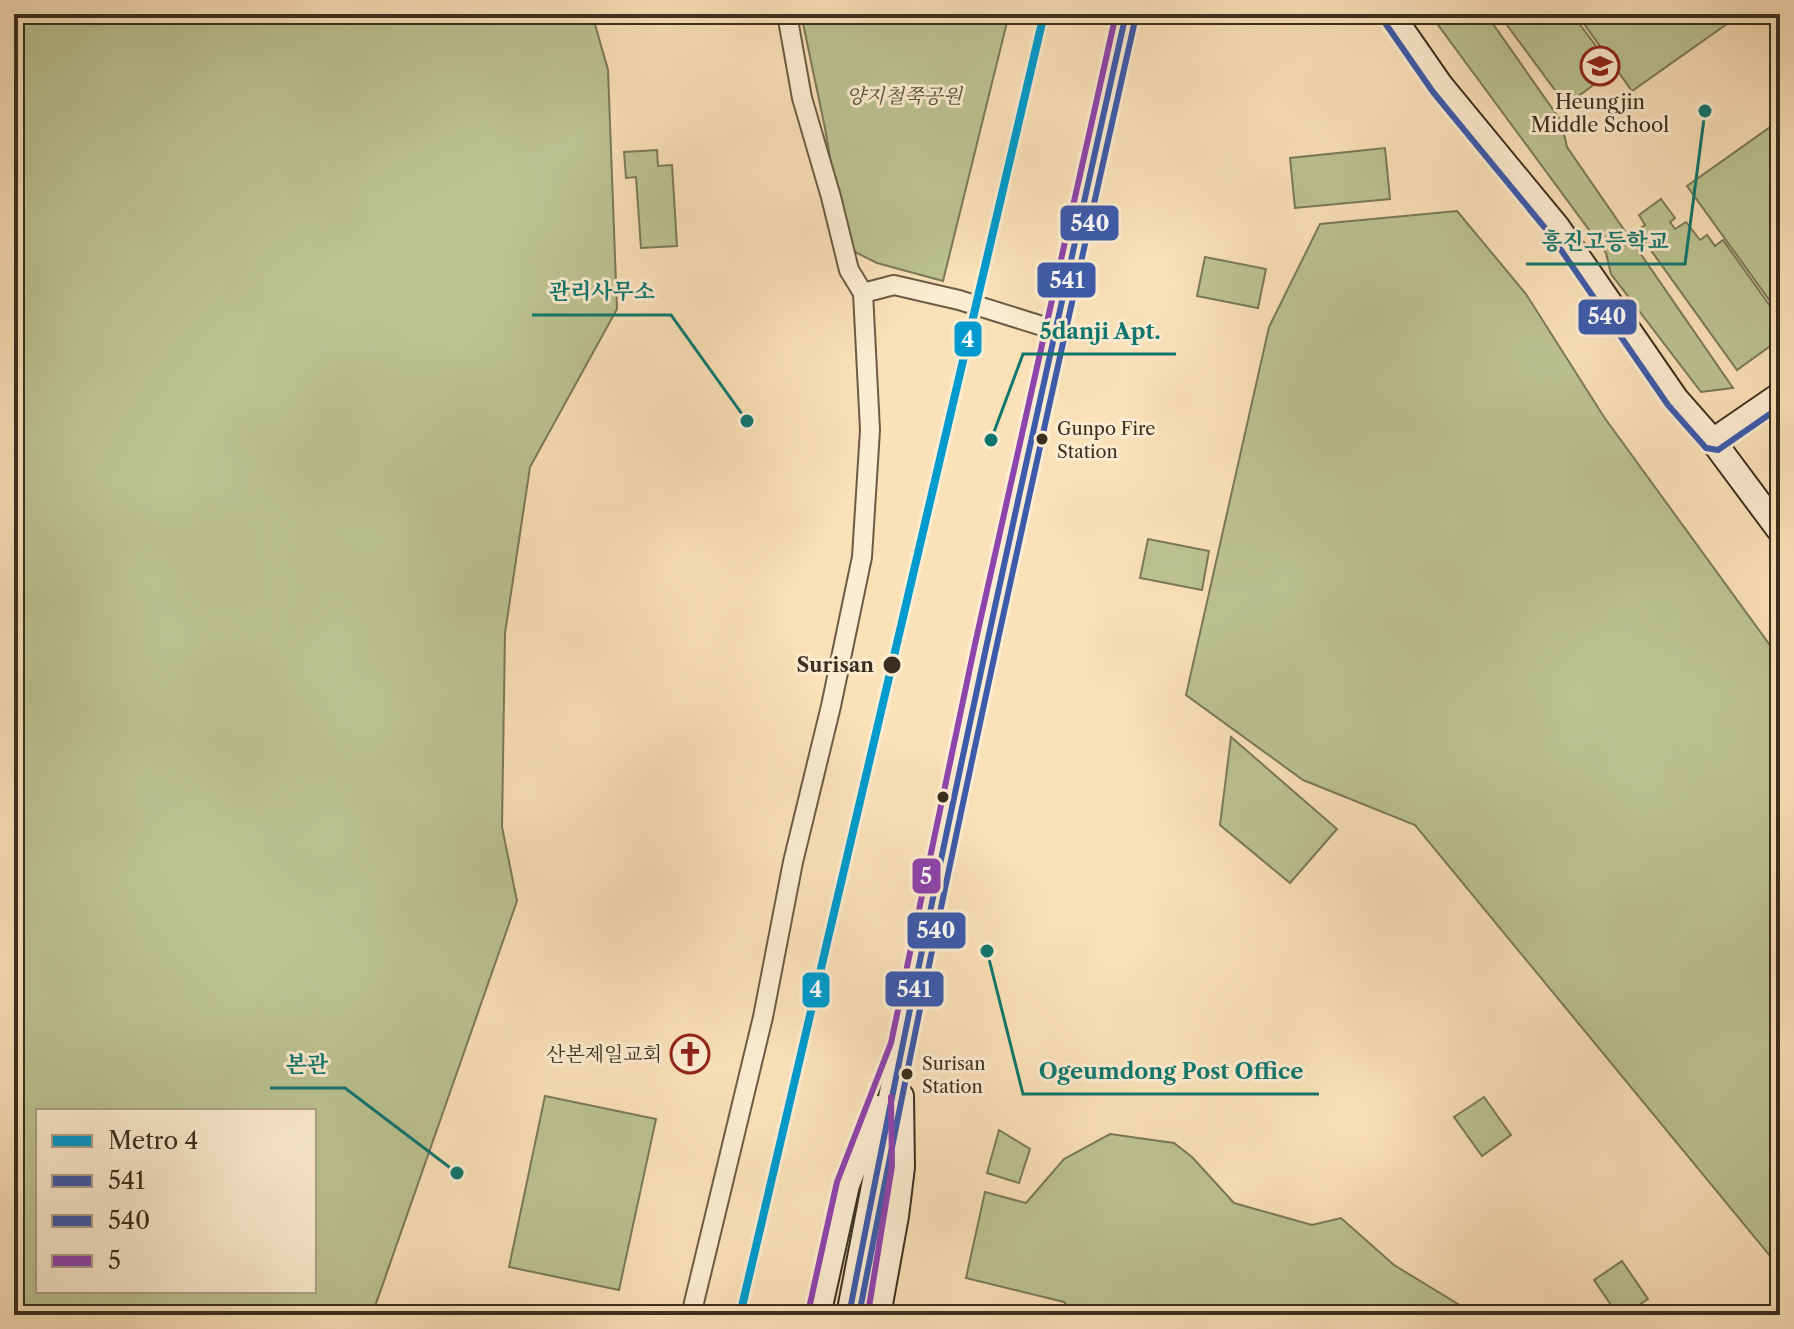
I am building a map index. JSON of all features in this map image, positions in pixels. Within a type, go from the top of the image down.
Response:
[{"type":"street","points":[[691,1315],[763,1017],[793,862],[831,706],[862,557],[870,430],[863,293],[849,270],[802,98],[787,14]]},
{"type":"street","points":[[849,1315],[901,1046],[1126,14]]},
{"type":"street","points":[[1391,14],[1441,86],[1558,228],[1676,399],[1713,441],[1780,531]]},
{"type":"street","points":[[863,293],[894,285],[959,300],[1055,330]]},
{"type":"street","points":[[1713,441],[1780,395]]},
{"type":"street","points":[[818,1315],[847,1185],[901,1046]]},
{"type":"street","points":[[878,1315],[902,1167],[901,1046]]},
{"type":"green space","points":[[14,14],[592,14],[608,70],[617,309],[530,467],[505,633],[502,827],[517,901],[372,1315],[14,1315]]},
{"type":"green space","name":"양지철쭉공원","points":[[801,14],[1009,14],[943,281],[877,263],[851,250],[836,193]]},
{"type":"green space","points":[[1430,14],[1486,14],[1561,121],[1567,147],[1733,388],[1701,392],[1611,274],[1606,253]]},
{"type":"green space","points":[[1505,14],[1572,14],[1614,70],[1566,105],[1501,17]]},
{"type":"green space","points":[[1577,14],[1741,14],[1632,91]]},
{"type":"green space","points":[[1780,120],[1780,315],[1687,186]]},
{"type":"green space","points":[[1385,148],[1390,199],[1295,208],[1290,158]]},
{"type":"green space","points":[[657,150],[658,166],[672,165],[677,246],[641,248],[636,177],[626,178],[624,152]]},
{"type":"green space","points":[[1661,199],[1675,218],[1670,222],[1675,229],[1686,222],[1700,240],[1707,235],[1715,246],[1723,240],[1780,320],[1780,339],[1737,370],[1637,231],[1645,225],[1639,215]]},
{"type":"green space","points":[[1457,211],[1526,294],[1604,417],[1780,659],[1780,1268],[1415,825],[1303,780],[1186,695],[1269,327],[1320,224]]},
{"type":"green space","points":[[1205,257],[1266,269],[1258,308],[1197,296]]},
{"type":"green space","points":[[1148,539],[1209,551],[1202,590],[1140,578]]},
{"type":"green space","points":[[1231,737],[1337,829],[1290,883],[1220,825]]},
{"type":"green space","points":[[545,1096],[656,1119],[619,1290],[509,1267]]},
{"type":"green space","points":[[1484,1097],[1511,1135],[1482,1156],[1454,1117]]},
{"type":"green space","points":[[999,1130],[1030,1149],[1019,1183],[987,1173]]},
{"type":"green space","points":[[1110,1134],[1174,1143],[1192,1157],[1234,1203],[1312,1225],[1341,1218],[1394,1265],[1476,1315],[1075,1315],[1064,1302],[966,1278],[985,1192],[1026,1203],[1064,1159]]},
{"type":"green space","points":[[1622,1261],[1648,1299],[1624,1315],[1618,1315],[1594,1280]]},
{"type":"metro line","name":"4","points":[[740,1315],[1044,14]]},
{"type":"transit line","name":"5","points":[[808,1313],[837,1182],[891,1043],[975,644],[1116,14]]},
{"type":"transit line","name":"541","points":[[849,1315],[948,826],[1126,14]]},
{"type":"transit line","name":"540","points":[[859,1315],[958,827],[1136,16]]},
{"type":"transit line","name":"540","points":[[1383,20],[1433,92],[1550,234],[1668,405],[1706,448],[1718,450],[1780,407]]},
{"type":"transit line","name":"5","points":[[868,1313],[892,1166],[891,1097]]},
{"type":"place","name":"Heungjin Middle School","points":[[1600,66]]},
{"type":"place","name":"흥진고등학교","points":[[1705,111]]},
{"type":"place","name":"관리사무소","points":[[747,421]]},
{"type":"place","name":"Gunpo Fire Station","points":[[1042,439]]},
{"type":"place","name":"5danji Apt.","points":[[991,440]]},
{"type":"place","name":"Surisan","points":[[892,665]]},
{"type":"place","name":"Ogeumdong Post Office","points":[[987,951]]},
{"type":"place","name":"산본제일교회","points":[[690,1054]]},
{"type":"place","name":"Surisan Station","points":[[907,1074]]},
{"type":"place","name":"본관","points":[[457,1173]]}]
